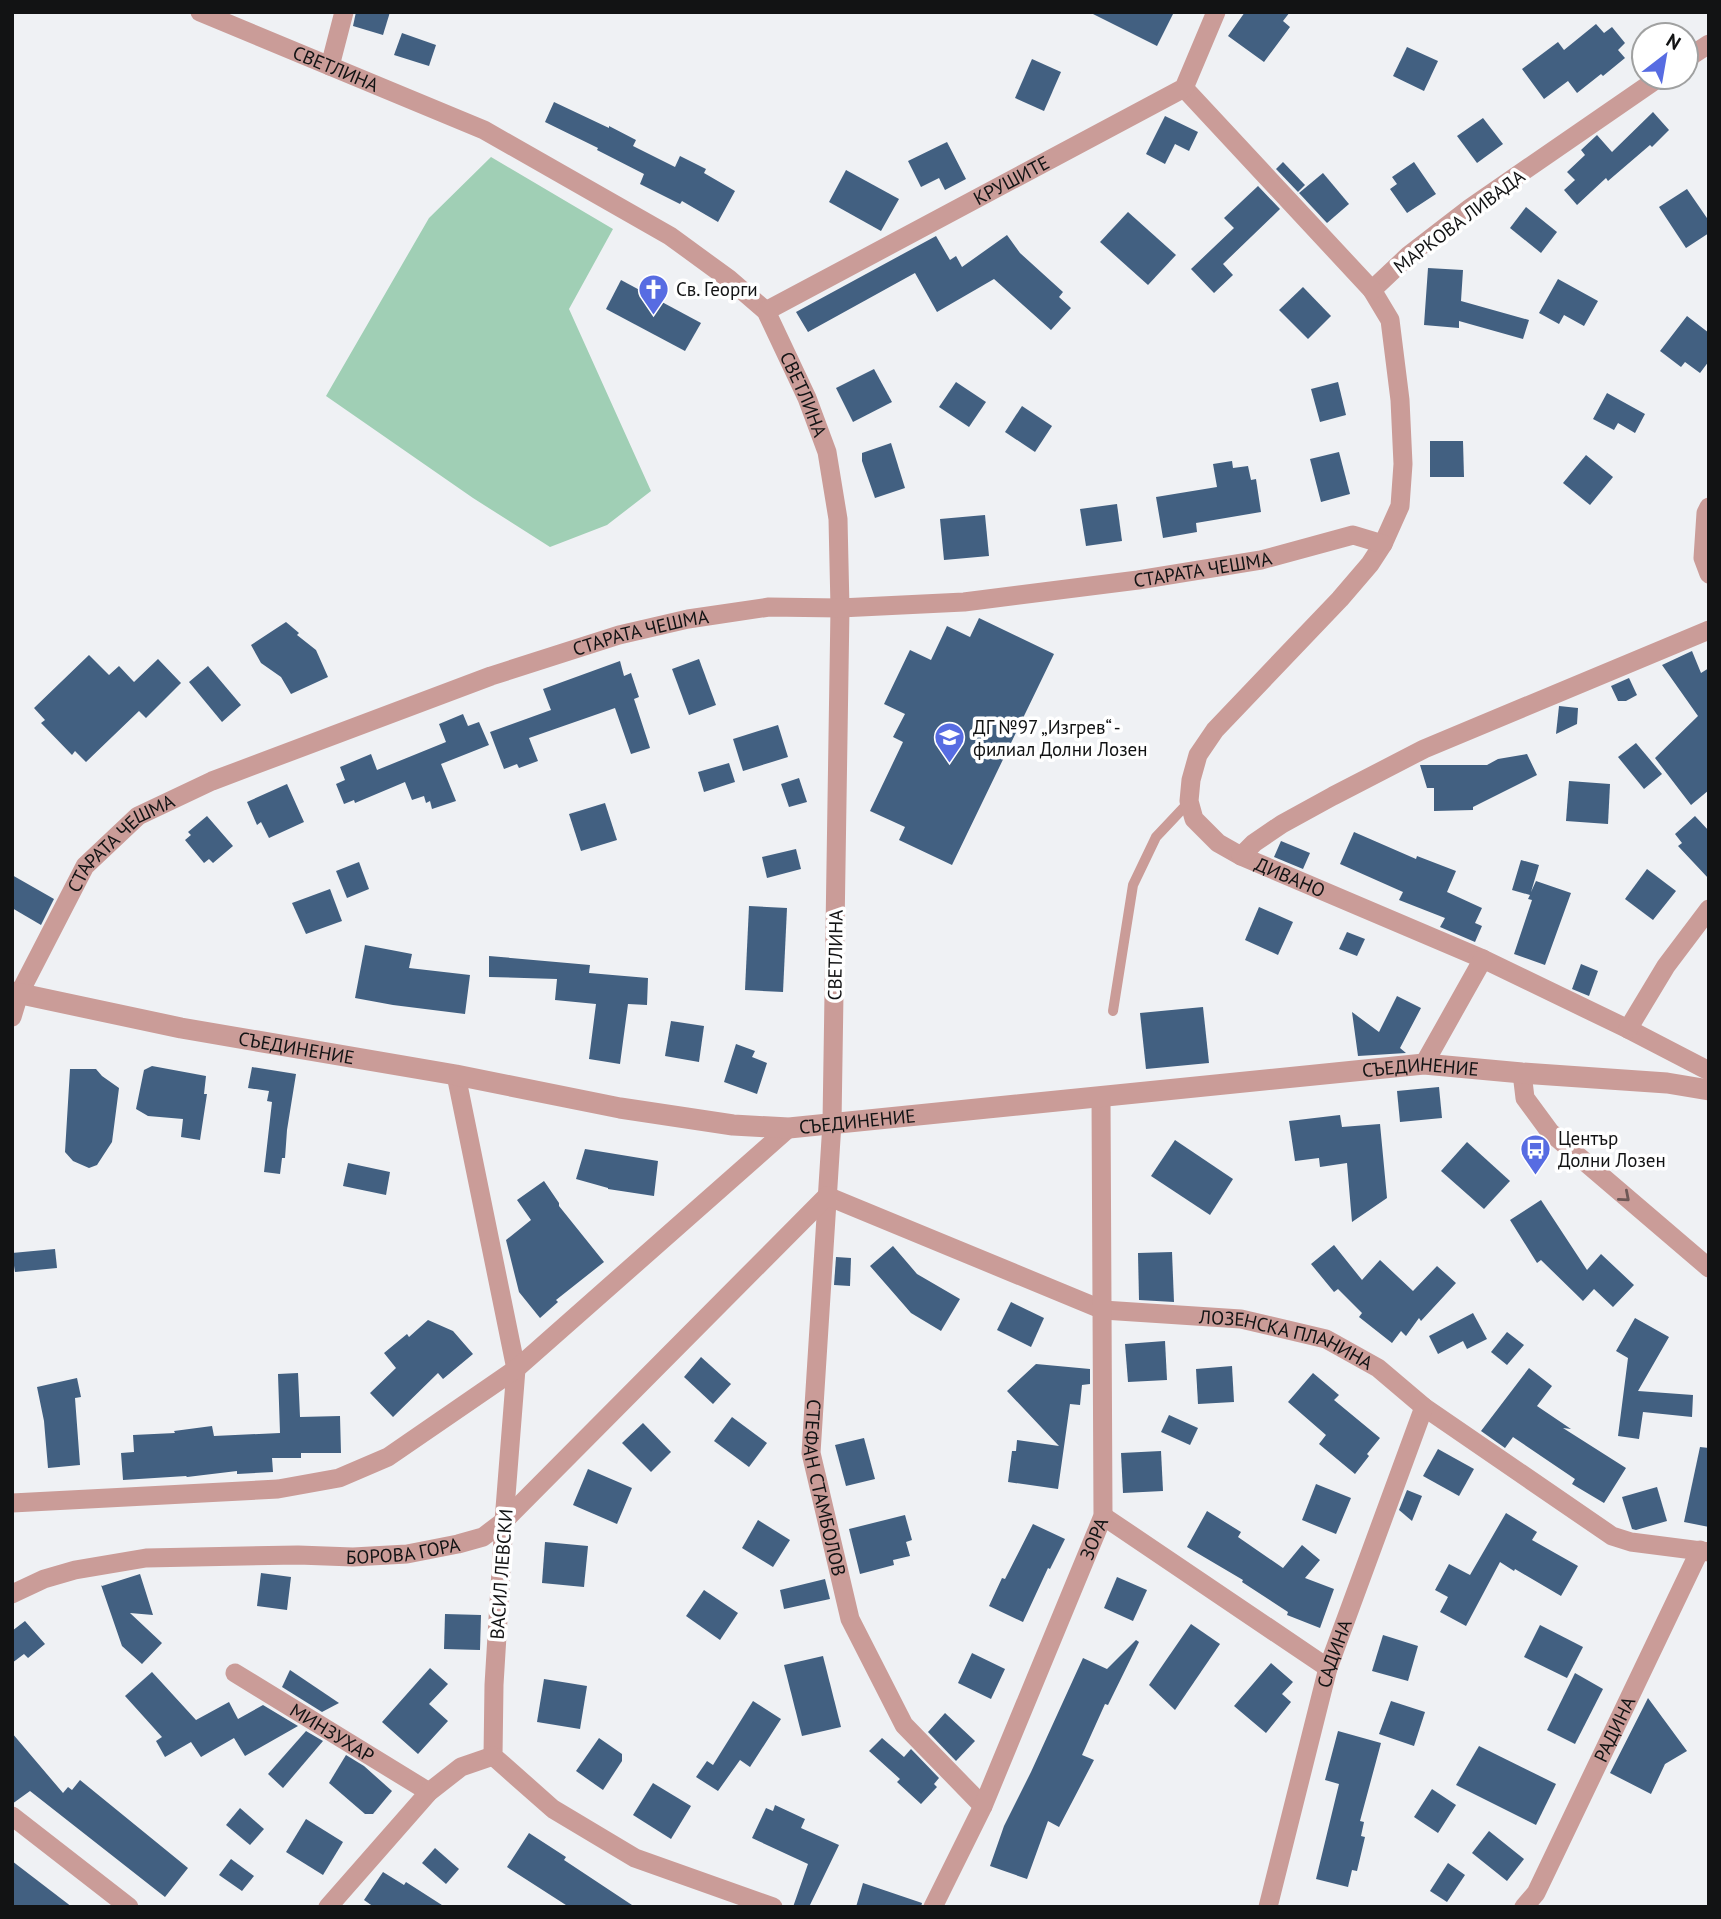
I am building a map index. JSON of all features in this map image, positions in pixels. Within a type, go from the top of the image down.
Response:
[{"type":"street","name":"СВЕТЛИНА","points":[[200,12],[484,130],[670,236],[729,279],[766,311],[807,398],[827,453],[838,519],[840,608],[832,1123]]},
{"type":"street","points":[[330,66],[344,12]]},
{"type":"street","points":[[1189,802],[1191,780],[1198,755],[1215,730],[1340,599],[1383,544],[1400,506],[1403,464],[1390,320],[1372,290],[1184,88],[1216,12]]},
{"type":"street","name":"КРУШИТЕ","points":[[766,311],[1184,88]]},
{"type":"street","name":"МАРКОВА ЛИВАДА","points":[[1372,290],[1409,255],[1470,208],[1640,91]]},
{"type":"street","points":[[1709,507],[1706,513],[1703,558],[1709,574]]},
{"type":"street","name":"СТАРАТА ЧЕШМА","points":[[12,1017],[16,993],[85,866],[138,816],[212,781],[491,676],[619,635],[688,619],[769,607],[840,608],[964,602],[1138,580],[1261,560],[1353,535],[1383,544]]},
{"type":"street","points":[[1241,856],[1254,843],[1282,824],[1424,749],[1709,630]]},
{"type":"street","name":"ДИВАНО","points":[[1189,802],[1194,819],[1218,843],[1241,856],[1483,960],[1709,1071]]},
{"type":"street","points":[[1628,1029],[1667,966],[1709,909]]},
{"type":"street","points":[[1424,1064],[1483,960]]},
{"type":"street","name":"СЪЕДИНЕНИЕ","points":[[16,993],[181,1028],[456,1075],[620,1108],[733,1125],[789,1128],[1424,1064],[1667,1083],[1709,1090]]},
{"type":"street","points":[[1522,1073],[1525,1098],[1550,1132],[1709,1268]]},
{"type":"street","name":"ВАСИЛ ЛЕВСКИ","points":[[456,1075],[516,1369],[494,1685],[493,1756]]},
{"type":"street","name":"ЗОРА","points":[[933,1907],[983,1806],[1104,1516],[1101,1097]]},
{"type":"street","name":"СТЕФАН СТАМБОЛОВ","points":[[832,1123],[811,1453],[850,1619],[904,1725],[983,1806]]},
{"type":"street","points":[[12,1503],[278,1489],[340,1478],[388,1457],[516,1369],[789,1128]]},
{"type":"street","name":"ЛОЗЕНСКА ПЛАНИНА","points":[[827,1196],[1102,1310],[1241,1319],[1326,1339],[1378,1368],[1424,1407],[1612,1536],[1631,1542],[1704,1551]]},
{"type":"street","name":"БОРОВА ГОРА","points":[[12,1594],[44,1579],[75,1570],[146,1558],[298,1555],[353,1557],[407,1554],[483,1537],[504,1521],[827,1196]]},
{"type":"street","name":"САДИНА","points":[[1268,1907],[1328,1668],[1424,1407]]},
{"type":"street","points":[[1104,1516],[1328,1668]]},
{"type":"street","name":"РАДИНА","points":[[1524,1907],[1536,1893],[1704,1551]]},
{"type":"street","name":"МИНЗУХАР","points":[[235,1673],[429,1792]]},
{"type":"street","points":[[328,1907],[429,1792],[461,1767],[493,1756],[553,1810],[635,1858],[773,1907]]},
{"type":"street","points":[[12,1816],[129,1907]]},
{"type":"lane","points":[[1113,1011],[1133,885],[1156,837],[1189,802]]},
{"type":"green space","points":[[491,157],[613,229],[569,309],[651,491],[607,525],[550,547],[473,498],[326,396],[429,218]]},
{"type":"building","points":[[356,12],[390,12],[383,35],[353,26]]},
{"type":"building","points":[[1089,12],[1174,12],[1157,46]]},
{"type":"building","points":[[1245,12],[1290,12],[1283,21],[1290,27],[1264,62],[1228,36]]},
{"type":"building","points":[[1596,24],[1604,33],[1612,27],[1625,43],[1618,50],[1625,58],[1577,93],[1568,81],[1544,99],[1522,69],[1558,42],[1564,50]]},
{"type":"building","points":[[402,33],[436,45],[429,66],[394,55]]},
{"type":"building","points":[[1407,47],[1438,61],[1424,91],[1393,76]]},
{"type":"building","points":[[1032,59],[1061,72],[1044,111],[1015,98]]},
{"type":"building","points":[[554,102],[636,140],[633,146],[675,167],[680,156],[706,169],[704,173],[735,191],[718,222],[682,201],[680,204],[640,184],[644,174],[545,122]]},
{"type":"building","points":[[1653,112],[1669,130],[1652,147],[1650,145],[1608,181],[1606,178],[1577,205],[1564,190],[1575,180],[1567,172],[1585,155],[1581,150],[1597,135],[1612,152]]},
{"type":"building","points":[[1165,116],[1198,132],[1189,151],[1175,144],[1165,164],[1146,154]]},
{"type":"building","points":[[1483,118],[1503,144],[1477,163],[1457,136]]},
{"type":"building","points":[[947,142],[966,179],[945,190],[939,178],[921,187],[908,161]]},
{"type":"building","points":[[1283,162],[1305,185],[1298,192],[1276,169]]},
{"type":"building","points":[[1414,162],[1436,194],[1407,213],[1390,189],[1397,184],[1392,177]]},
{"type":"building","points":[[846,170],[899,199],[881,231],[829,202]]},
{"type":"building","points":[[1323,173],[1349,204],[1327,223],[1299,193]]},
{"type":"building","points":[[1258,186],[1280,209],[1223,264],[1233,275],[1214,293],[1191,269],[1234,228],[1224,218]]},
{"type":"building","points":[[1687,189],[1709,221],[1709,233],[1686,248],[1659,207]]},
{"type":"building","points":[[1526,207],[1557,232],[1541,253],[1510,228]]},
{"type":"building","points":[[1128,212],[1176,255],[1148,285],[1100,242]]},
{"type":"building","points":[[1007,235],[1020,253],[1063,292],[1059,297],[1071,308],[1051,330],[994,279],[937,312],[915,273],[808,332],[796,312],[936,236],[950,260],[956,256],[962,267]]},
{"type":"building","points":[[1428,268],[1463,270],[1461,301],[1529,320],[1523,339],[1459,321],[1459,328],[1424,325]]},
{"type":"building","points":[[1558,279],[1598,301],[1584,326],[1564,315],[1559,324],[1539,313]]},
{"type":"building","name":"Св. Георги","points":[[621,280],[701,323],[685,351],[606,309]]},
{"type":"building","points":[[1303,287],[1331,316],[1308,339],[1279,310]]},
{"type":"building","points":[[1687,316],[1709,333],[1709,361],[1700,373],[1685,362],[1681,367],[1660,351]]},
{"type":"building","points":[[874,369],[892,402],[853,422],[836,388]]},
{"type":"building","points":[[956,382],[986,402],[969,427],[939,407]]},
{"type":"building","points":[[1338,382],[1346,415],[1320,422],[1311,389]]},
{"type":"building","points":[[1607,393],[1645,414],[1635,433],[1618,423],[1614,430],[1593,419]]},
{"type":"building","points":[[1022,406],[1052,426],[1035,452],[1005,432]]},
{"type":"building","points":[[1430,441],[1463,441],[1464,477],[1430,477]]},
{"type":"building","points":[[891,443],[905,488],[875,498],[862,461],[862,453]]},
{"type":"building","points":[[1339,452],[1350,494],[1321,502],[1310,459]]},
{"type":"building","points":[[1586,455],[1613,477],[1590,505],[1563,483]]},
{"type":"building","points":[[1232,461],[1233,468],[1248,466],[1251,480],[1256,479],[1261,512],[1196,523],[1197,532],[1163,538],[1156,497],[1217,487],[1213,464]]},
{"type":"building","points":[[1117,504],[1122,541],[1086,546],[1080,509]]},
{"type":"building","points":[[985,515],[989,556],[944,560],[940,519]]},
{"type":"building","points":[[979,618],[1054,654],[952,865],[899,840],[905,827],[870,811],[903,742],[893,737],[905,714],[884,704],[910,650],[931,660],[947,626],[970,637]]},
{"type":"building","points":[[286,622],[316,650],[328,677],[291,694],[281,677],[261,663],[251,645]]},
{"type":"building","points":[[1692,651],[1701,673],[1709,668],[1709,790],[1691,805],[1655,758],[1698,716],[1662,665]]},
{"type":"building","points":[[89,655],[109,675],[119,666],[134,682],[158,659],[181,683],[146,718],[139,711],[86,762],[75,751],[72,755],[41,723],[45,720],[34,708]]},
{"type":"building","points":[[699,659],[716,705],[689,715],[672,669]]},
{"type":"building","points":[[620,661],[624,676],[631,673],[639,697],[634,699],[650,748],[631,754],[615,708],[529,738],[538,761],[519,768],[517,764],[504,769],[490,732],[551,710],[543,689]]},
{"type":"building","points":[[208,666],[241,705],[222,722],[189,682]]},
{"type":"building","points":[[1629,678],[1637,695],[1626,701],[1618,701],[1611,686]]},
{"type":"building","points":[[1559,706],[1578,708],[1577,724],[1556,734]]},
{"type":"building","points":[[463,714],[468,726],[479,722],[489,745],[441,764],[456,801],[432,809],[430,801],[426,803],[424,796],[412,800],[405,782],[355,803],[354,800],[344,804],[336,784],[345,780],[340,767],[371,754],[377,770],[446,742],[439,724]]},
{"type":"building","points":[[778,725],[788,757],[743,771],[733,739]]},
{"type":"building","points":[[1636,743],[1662,774],[1644,789],[1618,757]]},
{"type":"building","points":[[1527,754],[1537,775],[1473,807],[1473,810],[1434,811],[1434,788],[1427,788],[1420,765],[1487,765],[1498,759]]},
{"type":"building","points":[[729,763],[735,782],[704,792],[698,772]]},
{"type":"building","points":[[799,778],[807,802],[789,807],[781,784]]},
{"type":"building","points":[[1569,781],[1610,784],[1608,824],[1566,821]]},
{"type":"building","points":[[287,784],[304,822],[269,838],[261,822],[257,825],[247,802]]},
{"type":"building","points":[[605,803],[617,840],[581,851],[569,814]]},
{"type":"building","points":[[207,816],[233,846],[213,863],[209,859],[204,863],[185,840],[191,835],[188,832]]},
{"type":"building","points":[[1695,816],[1709,831],[1709,879],[1678,846],[1682,843],[1675,834]]},
{"type":"building","points":[[1354,832],[1416,859],[1417,856],[1456,871],[1447,892],[1482,908],[1475,923],[1482,926],[1475,942],[1440,927],[1445,918],[1399,900],[1403,892],[1340,864]]},
{"type":"building","points":[[1281,841],[1310,853],[1303,869],[1274,857]]},
{"type":"building","points":[[796,849],[801,869],[767,878],[762,857]]},
{"type":"building","points":[[1521,860],[1539,865],[1531,892],[1536,881],[1571,893],[1545,965],[1514,954],[1532,900],[1528,899],[1530,895],[1512,890]]},
{"type":"building","points":[[359,862],[369,889],[347,898],[336,871]]},
{"type":"building","points":[[1647,869],[1676,891],[1653,920],[1625,899]]},
{"type":"building","points":[[12,875],[54,899],[41,925],[12,908]]},
{"type":"building","points":[[330,889],[342,921],[306,934],[292,903]]},
{"type":"building","points":[[749,906],[787,908],[783,992],[745,990]]},
{"type":"building","points":[[1259,907],[1293,922],[1278,955],[1245,940]]},
{"type":"building","points":[[1347,932],[1365,939],[1357,956],[1339,949]]},
{"type":"building","points":[[365,945],[412,954],[409,968],[470,975],[465,1014],[355,998]]},
{"type":"building","points":[[489,956],[590,965],[589,973],[648,978],[647,1005],[628,1004],[620,1064],[589,1059],[596,1004],[555,1000],[557,979],[489,977]]},
{"type":"building","points":[[1581,964],[1598,971],[1589,996],[1572,989]]},
{"type":"building","points":[[1397,996],[1421,1008],[1400,1048],[1406,1053],[1358,1056],[1352,1012],[1379,1032]]},
{"type":"building","points":[[1203,1007],[1209,1063],[1146,1069],[1140,1013]]},
{"type":"building","points":[[671,1021],[704,1026],[699,1062],[665,1056]]},
{"type":"building","points":[[736,1044],[755,1051],[752,1057],[767,1063],[757,1094],[724,1082]]},
{"type":"building","points":[[152,1066],[206,1076],[204,1094],[207,1094],[200,1140],[181,1137],[183,1119],[148,1116],[136,1109],[144,1070]]},
{"type":"building","points":[[252,1067],[296,1074],[285,1158],[282,1158],[280,1174],[264,1172],[272,1102],[267,1101],[269,1091],[248,1088]]},
{"type":"building","points":[[70,1069],[96,1069],[119,1088],[112,1142],[97,1165],[89,1168],[73,1161],[65,1152]]},
{"type":"building","points":[[1439,1087],[1442,1118],[1400,1122],[1397,1091]]},
{"type":"building","points":[[1340,1115],[1342,1127],[1380,1124],[1387,1198],[1352,1222],[1347,1163],[1320,1167],[1319,1158],[1295,1161],[1289,1121]]},
{"type":"building","points":[[1175,1140],[1233,1179],[1210,1215],[1151,1176]]},
{"type":"building","points":[[1467,1142],[1510,1181],[1484,1209],[1441,1171]]},
{"type":"building","points":[[585,1149],[658,1161],[654,1196],[608,1189],[576,1179]]},
{"type":"building","points":[[348,1163],[390,1172],[386,1195],[343,1186]]},
{"type":"building","points":[[544,1181],[559,1206],[604,1262],[556,1300],[558,1302],[540,1318],[519,1292],[506,1240],[531,1220],[517,1200]]},
{"type":"building","points":[[1541,1200],[1587,1270],[1601,1254],[1634,1285],[1613,1307],[1594,1289],[1583,1301],[1541,1260],[1537,1263],[1510,1220]]},
{"type":"building","points":[[1334,1245],[1362,1280],[1380,1260],[1413,1291],[1437,1266],[1456,1283],[1421,1321],[1419,1318],[1406,1336],[1401,1331],[1392,1343],[1359,1317],[1362,1313],[1338,1289],[1334,1292],[1311,1264]]},
{"type":"building","points":[[893,1246],[917,1274],[960,1299],[941,1331],[911,1313],[870,1266]]},
{"type":"building","points":[[55,1249],[57,1268],[15,1272],[12,1253]]},
{"type":"building","points":[[1172,1252],[1174,1302],[1139,1300],[1138,1253]]},
{"type":"building","points":[[836,1257],[851,1258],[850,1286],[834,1285]]},
{"type":"building","points":[[1011,1302],[1044,1318],[1031,1347],[997,1330]]},
{"type":"building","points":[[1473,1313],[1487,1339],[1467,1349],[1463,1341],[1438,1354],[1429,1336]]},
{"type":"building","points":[[1635,1318],[1669,1337],[1638,1391],[1693,1395],[1692,1417],[1643,1412],[1639,1439],[1618,1436],[1628,1358],[1616,1351]]},
{"type":"building","points":[[428,1320],[453,1331],[473,1354],[443,1379],[438,1373],[393,1417],[370,1393],[396,1368],[384,1353],[407,1334],[409,1337]]},
{"type":"building","points":[[1507,1332],[1524,1345],[1507,1365],[1491,1352]]},
{"type":"building","points":[[1165,1341],[1167,1380],[1128,1382],[1125,1344]]},
{"type":"building","points":[[701,1357],[731,1384],[713,1404],[684,1377]]},
{"type":"building","points":[[1036,1364],[1090,1369],[1090,1384],[1082,1385],[1080,1405],[1070,1404],[1058,1489],[1008,1482],[1012,1451],[1016,1451],[1017,1440],[1059,1446],[1007,1391]]},
{"type":"building","points":[[1232,1366],[1234,1402],[1198,1404],[1196,1369]]},
{"type":"building","points":[[1529,1368],[1552,1386],[1537,1406],[1571,1429],[1563,1428],[1626,1468],[1604,1503],[1572,1484],[1575,1479],[1513,1437],[1505,1448],[1481,1431]]},
{"type":"building","points":[[298,1373],[300,1417],[340,1416],[341,1453],[301,1453],[301,1458],[272,1458],[273,1472],[237,1474],[237,1471],[123,1480],[121,1453],[134,1452],[133,1435],[175,1433],[174,1431],[212,1426],[214,1436],[280,1433],[278,1374]]},
{"type":"building","points":[[1313,1373],[1339,1395],[1334,1400],[1380,1438],[1355,1474],[1319,1444],[1326,1435],[1288,1402]]},
{"type":"building","points":[[77,1378],[81,1397],[75,1398],[80,1465],[48,1468],[44,1421],[37,1387]]},
{"type":"building","points":[[1169,1415],[1198,1428],[1190,1445],[1161,1432]]},
{"type":"building","points":[[732,1417],[767,1443],[749,1467],[714,1441]]},
{"type":"building","points":[[643,1423],[671,1452],[651,1472],[622,1443]]},
{"type":"building","points":[[864,1438],[875,1479],[846,1486],[835,1445]]},
{"type":"building","points":[[1700,1447],[1709,1448],[1709,1527],[1684,1522]]},
{"type":"building","points":[[1438,1449],[1474,1469],[1459,1496],[1423,1476]]},
{"type":"building","points":[[1161,1451],[1163,1491],[1123,1493],[1121,1453]]},
{"type":"building","points":[[588,1469],[632,1488],[617,1524],[573,1505]]},
{"type":"building","points":[[1316,1484],[1351,1498],[1336,1534],[1302,1520]]},
{"type":"building","points":[[1657,1487],[1667,1521],[1632,1529],[1622,1497]]},
{"type":"building","points":[[1407,1490],[1422,1496],[1412,1521],[1399,1510]]},
{"type":"building","points":[[1207,1511],[1241,1532],[1238,1537],[1283,1568],[1302,1545],[1320,1560],[1305,1578],[1334,1589],[1320,1628],[1287,1615],[1288,1612],[1242,1582],[1243,1580],[1187,1547]]},
{"type":"building","points":[[1506,1513],[1537,1532],[1532,1540],[1578,1566],[1561,1596],[1500,1562],[1466,1626],[1440,1612],[1448,1597],[1435,1590],[1449,1564],[1470,1575]]},
{"type":"building","points":[[905,1515],[912,1540],[906,1542],[910,1556],[893,1560],[894,1565],[860,1574],[849,1529]]},
{"type":"building","points":[[758,1520],[790,1540],[773,1567],[742,1548]]},
{"type":"building","points":[[1033,1524],[1065,1539],[1023,1622],[989,1606]]},
{"type":"building","points":[[545,1542],[588,1546],[584,1587],[542,1583]]},
{"type":"building","points":[[261,1573],[291,1577],[287,1610],[257,1606]]},
{"type":"building","points":[[140,1574],[153,1615],[130,1613],[162,1643],[142,1664],[122,1646],[101,1585]]},
{"type":"building","points":[[1117,1577],[1147,1590],[1133,1621],[1104,1608]]},
{"type":"building","points":[[825,1579],[830,1599],[784,1609],[780,1590]]},
{"type":"building","points":[[704,1590],[738,1613],[720,1640],[686,1616]]},
{"type":"building","points":[[445,1614],[481,1615],[480,1650],[444,1649]]},
{"type":"building","points":[[25,1621],[45,1644],[28,1658],[24,1654],[12,1663],[12,1631]]},
{"type":"building","points":[[1191,1624],[1220,1644],[1175,1710],[1149,1685]]},
{"type":"building","points":[[1540,1625],[1583,1647],[1567,1678],[1524,1657]]},
{"type":"building","points":[[1383,1635],[1418,1646],[1408,1681],[1372,1671]]},
{"type":"building","points":[[1136,1640],[1139,1642],[1108,1705],[1105,1704],[1082,1755],[1094,1760],[1059,1827],[1048,1821],[1027,1879],[990,1866],[1004,1826],[1083,1658],[1107,1669]]},
{"type":"building","points":[[972,1653],[1005,1669],[991,1699],[958,1683]]},
{"type":"building","points":[[823,1656],[841,1727],[802,1736],[784,1665]]},
{"type":"building","points":[[1271,1663],[1293,1682],[1282,1694],[1291,1702],[1266,1733],[1234,1706]]},
{"type":"building","points":[[430,1668],[448,1684],[429,1704],[448,1721],[418,1754],[382,1722]]},
{"type":"building","points":[[290,1670],[339,1703],[322,1712],[282,1687]]},
{"type":"building","points":[[152,1672],[196,1720],[229,1702],[238,1719],[263,1705],[298,1726],[245,1756],[234,1738],[201,1757],[191,1742],[165,1757],[156,1741],[162,1737],[125,1696]]},
{"type":"building","points":[[1575,1673],[1603,1689],[1575,1744],[1547,1730]]},
{"type":"building","points":[[544,1679],[587,1686],[580,1729],[537,1722]]},
{"type":"building","points":[[1648,1698],[1687,1751],[1665,1764],[1651,1794],[1610,1773]]},
{"type":"building","points":[[753,1701],[781,1719],[750,1767],[740,1760],[718,1791],[696,1777],[707,1761],[713,1765]]},
{"type":"building","points":[[1391,1701],[1425,1712],[1414,1746],[1379,1734]]},
{"type":"building","points":[[945,1713],[975,1741],[956,1761],[928,1732]]},
{"type":"building","points":[[306,1731],[323,1741],[283,1788],[268,1774]]},
{"type":"building","points":[[1338,1731],[1381,1743],[1360,1821],[1364,1822],[1361,1836],[1365,1837],[1357,1871],[1352,1870],[1348,1887],[1316,1879],[1339,1784],[1325,1780]]},
{"type":"building","points":[[12,1733],[63,1793],[68,1787],[72,1790],[80,1780],[188,1868],[165,1897],[30,1791],[12,1804]]},
{"type":"building","points":[[599,1738],[622,1754],[622,1761],[603,1790],[576,1771]]},
{"type":"building","points":[[882,1738],[904,1757],[911,1749],[939,1778],[934,1784],[937,1787],[921,1804],[897,1782],[900,1779],[869,1751]]},
{"type":"building","points":[[1479,1746],[1556,1784],[1536,1825],[1456,1785]]},
{"type":"building","points":[[346,1755],[364,1766],[392,1791],[373,1814],[365,1814],[329,1783]]},
{"type":"building","points":[[653,1783],[691,1806],[671,1839],[633,1815]]},
{"type":"building","points":[[1432,1789],[1456,1805],[1438,1833],[1414,1817]]},
{"type":"building","points":[[775,1805],[805,1819],[801,1828],[839,1845],[809,1907],[793,1907],[808,1864],[752,1838],[766,1808],[773,1811]]},
{"type":"building","points":[[240,1808],[264,1829],[250,1845],[226,1825]]},
{"type":"building","points":[[306,1819],[343,1842],[323,1875],[286,1852]]},
{"type":"building","points":[[1489,1831],[1524,1859],[1507,1881],[1472,1853]]},
{"type":"building","points":[[529,1833],[566,1857],[564,1860],[635,1907],[569,1907],[507,1867]]},
{"type":"building","points":[[435,1848],[459,1869],[446,1884],[422,1863]]},
{"type":"building","points":[[231,1859],[254,1876],[242,1891],[219,1875]]},
{"type":"building","points":[[12,1861],[72,1907],[12,1907]]},
{"type":"building","points":[[1448,1863],[1465,1875],[1447,1902],[1430,1891]]},
{"type":"building","points":[[383,1872],[404,1885],[406,1882],[445,1907],[374,1907],[364,1900]]},
{"type":"building","points":[[863,1883],[922,1903],[921,1907],[856,1907]]},
{"type":"place","name":"Св. Георги","points":[[653,316]]},
{"type":"place","name":"ДГ №97 „Изгрев“ - филиал Долни Лозен","points":[[950,765]]},
{"type":"place","name":"Център Долни Лозен","points":[[1535,1176]]}]
